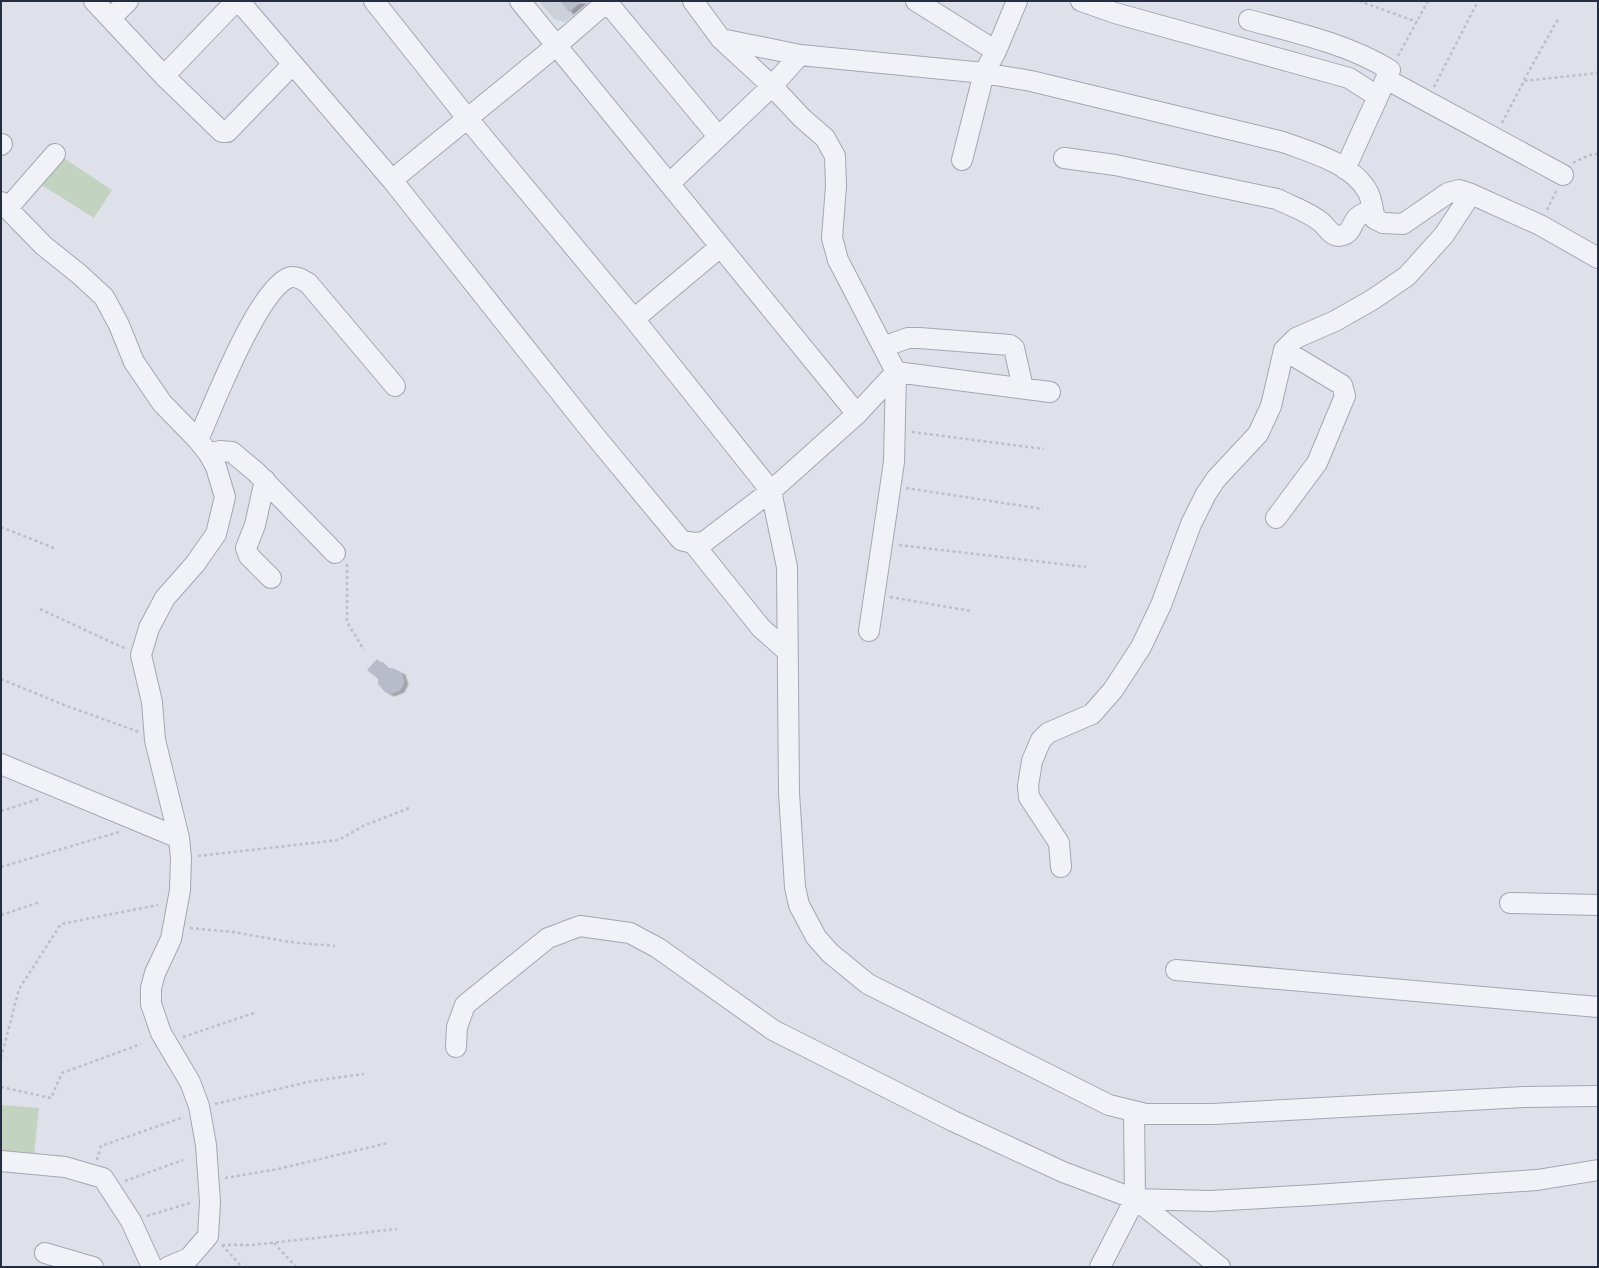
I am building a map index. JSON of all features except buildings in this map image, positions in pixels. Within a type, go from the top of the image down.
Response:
[{"type":"street","points":[[94,1],[164,76],[222,132],[228,132],[293,64]]},
{"type":"street","points":[[111,18],[128,1]]},
{"type":"street","points":[[164,76],[238,1],[392,180],[590,430],[681,540],[693,543],[704,542],[771,491],[857,414],[896,372]]},
{"type":"street","points":[[374,1],[467,118],[634,319],[771,491],[787,567],[789,793],[795,887],[798,904],[816,937],[830,953],[868,984],[1109,1105],[1134,1112],[1158,1115],[1213,1114],[1524,1097],[1598,1096]]},
{"type":"street","points":[[520,1],[857,414]]},
{"type":"street","points":[[392,180],[556,46],[608,1],[718,136]]},
{"type":"street","points":[[693,1],[721,40],[772,86],[802,118],[825,138],[835,156],[836,186],[832,238],[838,260],[896,372],[894,462],[869,631]]},
{"type":"street","points":[[916,1],[996,51]]},
{"type":"street","points":[[962,160],[984,73],[996,51],[1017,1]]},
{"type":"street","points":[[1081,1],[1123,15],[1349,78],[1385,82],[1427,100],[1563,175]]},
{"type":"street","points":[[1249,20],[1322,39],[1379,63],[1385,82],[1345,169]]},
{"type":"street","points":[[721,40],[800,55],[984,73],[1030,81],[1283,142],[1316,155],[1345,169],[1361,182],[1369,194],[1375,219],[1383,223],[1403,224],[1448,193],[1459,190],[1540,225],[1598,258]]},
{"type":"street","points":[[670,183],[772,86],[800,55]]},
{"type":"street","points":[[55,154],[4,205],[44,246],[79,274],[104,297],[134,362],[162,403],[203,447],[216,468],[225,497],[216,534],[195,564],[165,598],[149,628],[141,655],[152,702],[155,740],[178,838],[181,858],[180,890],[171,939],[155,973],[151,988],[151,1004],[161,1033],[190,1082],[199,1106],[206,1145],[210,1202],[208,1236],[188,1258],[168,1267]]},
{"type":"street","points":[[1064,158],[1115,165],[1277,199],[1321,222],[1329,232],[1335,236],[1343,236],[1349,232],[1356,218],[1372,210]]},
{"type":"street","points":[[1061,867],[1059,843],[1029,797],[1028,786],[1032,761],[1041,740],[1048,733],[1092,714],[1113,690],[1141,647],[1162,605],[1191,524],[1206,494],[1216,479],[1258,434],[1271,406],[1284,350],[1296,338],[1335,321],[1372,300],[1407,276],[1444,235],[1471,194]]},
{"type":"street","points":[[634,319],[720,247]]},
{"type":"street","points":[[203,447],[248,329],[276,287],[288,278],[297,278],[308,283],[396,386]]},
{"type":"street","points":[[883,347],[908,338],[1010,345],[1014,348],[1023,388]]},
{"type":"street","points":[[1276,518],[1317,463],[1345,396],[1342,385],[1284,350]]},
{"type":"street","points":[[896,372],[1050,392]]},
{"type":"street","points":[[203,447],[232,452],[264,480],[341,558]]},
{"type":"street","points":[[264,480],[255,525],[246,548],[248,556],[271,578]]},
{"type":"street","points":[[693,543],[760,628],[787,651]]},
{"type":"street","points":[[1,764],[178,838]]},
{"type":"street","points":[[1510,903],[1598,905]]},
{"type":"street","points":[[456,1047],[457,1027],[466,1006],[548,938],[580,926],[630,933],[658,948],[773,1030],[967,1128],[1063,1172],[1135,1199],[1220,1267]]},
{"type":"street","points":[[1176,970],[1598,1007]]},
{"type":"street","points":[[1100,1267],[1135,1199],[1134,1112]]},
{"type":"street","points":[[1,1161],[65,1167],[102,1181],[131,1221],[152,1267]]},
{"type":"street","points":[[1135,1199],[1210,1201],[1330,1194],[1537,1180],[1598,1170]]},
{"type":"street","points":[[45,1253],[93,1267]]},
{"type":"path","points":[[1359,1],[1417,22]]},
{"type":"path","points":[[1385,82],[1428,1]]},
{"type":"path","points":[[1427,100],[1478,1]]},
{"type":"path","points":[[1492,135],[1497,132],[1558,19]]},
{"type":"path","points":[[1524,81],[1598,74]]},
{"type":"path","points":[[895,429],[1044,449]]},
{"type":"path","points":[[890,486],[1043,510]]},
{"type":"path","points":[[1,527],[54,548]]},
{"type":"path","points":[[883,543],[1086,568]]},
{"type":"path","points":[[341,558],[347,622],[364,650]]},
{"type":"path","points":[[874,594],[971,611]]},
{"type":"path","points":[[40,609],[141,655]]},
{"type":"path","points":[[1,678],[64,705],[144,733],[155,740]]},
{"type":"path","points":[[1,811],[44,797]]},
{"type":"path","points":[[191,857],[339,840],[363,826],[409,808]]},
{"type":"path","points":[[1,867],[125,830]]},
{"type":"path","points":[[1,916],[40,902]]},
{"type":"path","points":[[1,1058],[19,989],[61,924],[158,904]]},
{"type":"path","points":[[188,928],[234,932],[290,942],[335,946]]},
{"type":"path","points":[[181,1038],[254,1013]]},
{"type":"path","points":[[1,1087],[51,1098],[62,1073],[141,1044]]},
{"type":"path","points":[[209,1106],[312,1081],[364,1074]]},
{"type":"path","points":[[183,1160],[102,1181],[101,1146],[185,1117]]},
{"type":"path","points":[[222,1178],[278,1168],[388,1143]]},
{"type":"path","points":[[131,1221],[193,1202]]},
{"type":"path","points":[[242,1267],[222,1245],[252,1245],[397,1229]]},
{"type":"path","points":[[274,1242],[296,1267]]},
{"type":"shaded area","points":[[539,1],[592,1],[565,22],[554,19]]},
{"type":"green space","points":[[62,157],[112,190],[94,218],[42,185]]},
{"type":"green space","points":[[1,1105],[39,1108],[34,1155],[1,1151]]}]
